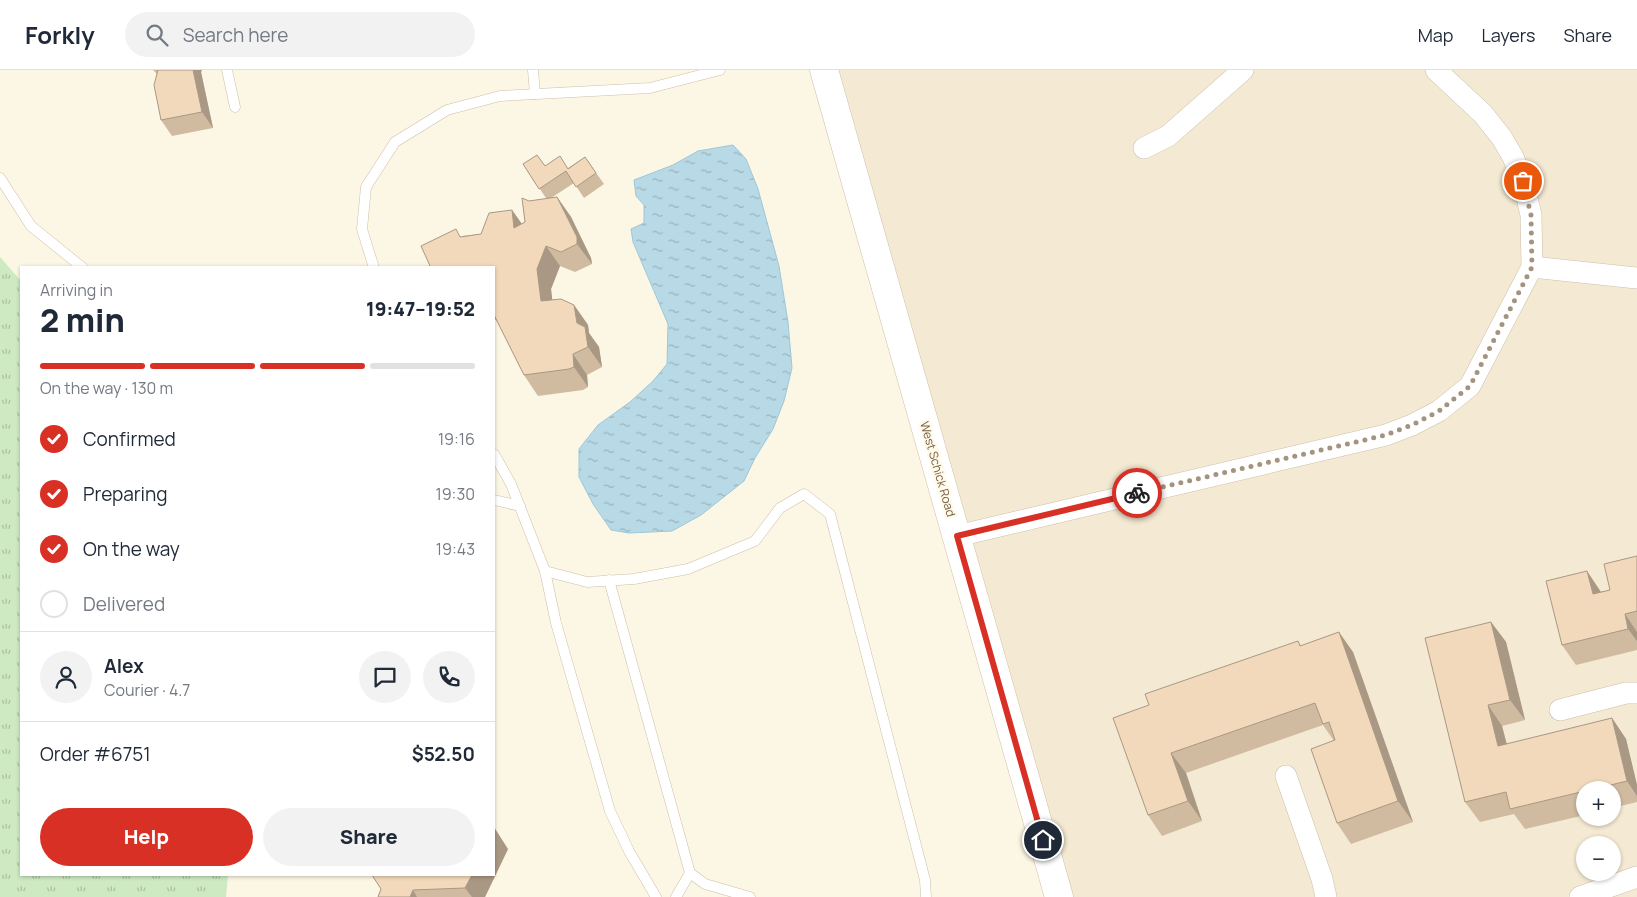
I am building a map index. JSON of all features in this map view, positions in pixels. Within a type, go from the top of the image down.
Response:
[{"type":"street","name":"West Schick Road","points":[[824,70],[1059,897]]},
{"type":"street","points":[[1144,148],[1168,136],[1243,70]]},
{"type":"street","points":[[957,536],[1386,435],[1412,425],[1439,411],[1470,386],[1532,267],[1531,215],[1523,181],[1513,157],[1502,138],[1484,114],[1436,70]]},
{"type":"street","points":[[1532,267],[1637,278]]},
{"type":"street","points":[[1560,710],[1637,693]]},
{"type":"street","points":[[1286,776],[1322,879],[1326,897]]},
{"type":"street","points":[[1580,897],[1609,893],[1637,877]]},
{"type":"lane","points":[[227,70],[235,107]]},
{"type":"lane","points":[[533,70],[534,94]]},
{"type":"lane","points":[[373,266],[362,229],[366,187],[395,142],[448,110],[500,96],[650,88],[720,70]]},
{"type":"lane","points":[[0,178],[31,226],[81,266]]},
{"type":"lane","points":[[495,456],[511,484],[545,571],[556,624],[610,811],[629,851],[656,897]]},
{"type":"lane","points":[[545,571],[587,582],[634,579],[688,569],[755,540],[780,508],[804,494],[830,514],[925,880],[926,897]]},
{"type":"lane","points":[[495,500],[520,506]]},
{"type":"lane","points":[[608,580],[690,873],[705,884],[750,897]]},
{"type":"lane","points":[[676,897],[690,873]]},
{"type":"shaded area","points":[[837,70],[1637,70],[1637,897],[1072,897]]},
{"type":"green space","points":[[0,257],[20,280],[20,876],[228,876],[226,897],[0,897]]},
{"type":"water","points":[[733,145],[746,159],[758,189],[779,266],[788,322],[792,368],[784,401],[773,429],[755,458],[744,481],[701,515],[672,531],[629,533],[611,530],[593,504],[579,477],[579,449],[598,425],[630,402],[653,381],[667,364],[668,324],[633,242],[631,229],[644,223],[644,205],[636,196],[634,180],[673,165],[698,151]]},
{"type":"building","points":[[158,70],[193,70],[202,112],[161,120],[154,85]]},
{"type":"building","points":[[537,155],[545,166],[560,156],[568,169],[585,157],[596,173],[576,187],[566,171],[539,189],[523,164]]},
{"type":"building","points":[[557,197],[577,237],[577,244],[561,252],[546,246],[537,269],[541,301],[561,299],[574,305],[577,323],[585,327],[588,347],[573,354],[574,367],[524,375],[495,317],[495,266],[430,266],[421,246],[456,229],[460,237],[481,234],[489,213],[512,210],[514,228],[525,222],[522,198],[529,201]]},
{"type":"building","points":[[1637,556],[1637,611],[1625,614],[1628,629],[1562,645],[1546,581],[1587,571],[1593,594],[1610,590],[1604,564]]},
{"type":"building","points":[[1491,622],[1510,700],[1488,705],[1498,746],[1612,718],[1627,781],[1576,781],[1576,793],[1510,809],[1506,792],[1465,802],[1425,638]]},
{"type":"building","points":[[1339,632],[1398,801],[1337,823],[1311,749],[1335,740],[1329,722],[1323,724],[1315,703],[1171,753],[1188,801],[1148,815],[1113,718],[1149,705],[1145,694],[1298,641],[1300,646]]},
{"type":"building","points":[[373,876],[471,876],[465,888],[413,890],[410,897],[378,897],[381,889]]},
{"type":"way so far","points":[[1137,493],[1386,435],[1412,425],[1439,411],[1470,386],[1532,267],[1531,215],[1523,181]]},
{"type":"route","points":[[1043,840],[957,536],[1137,493]]}]
